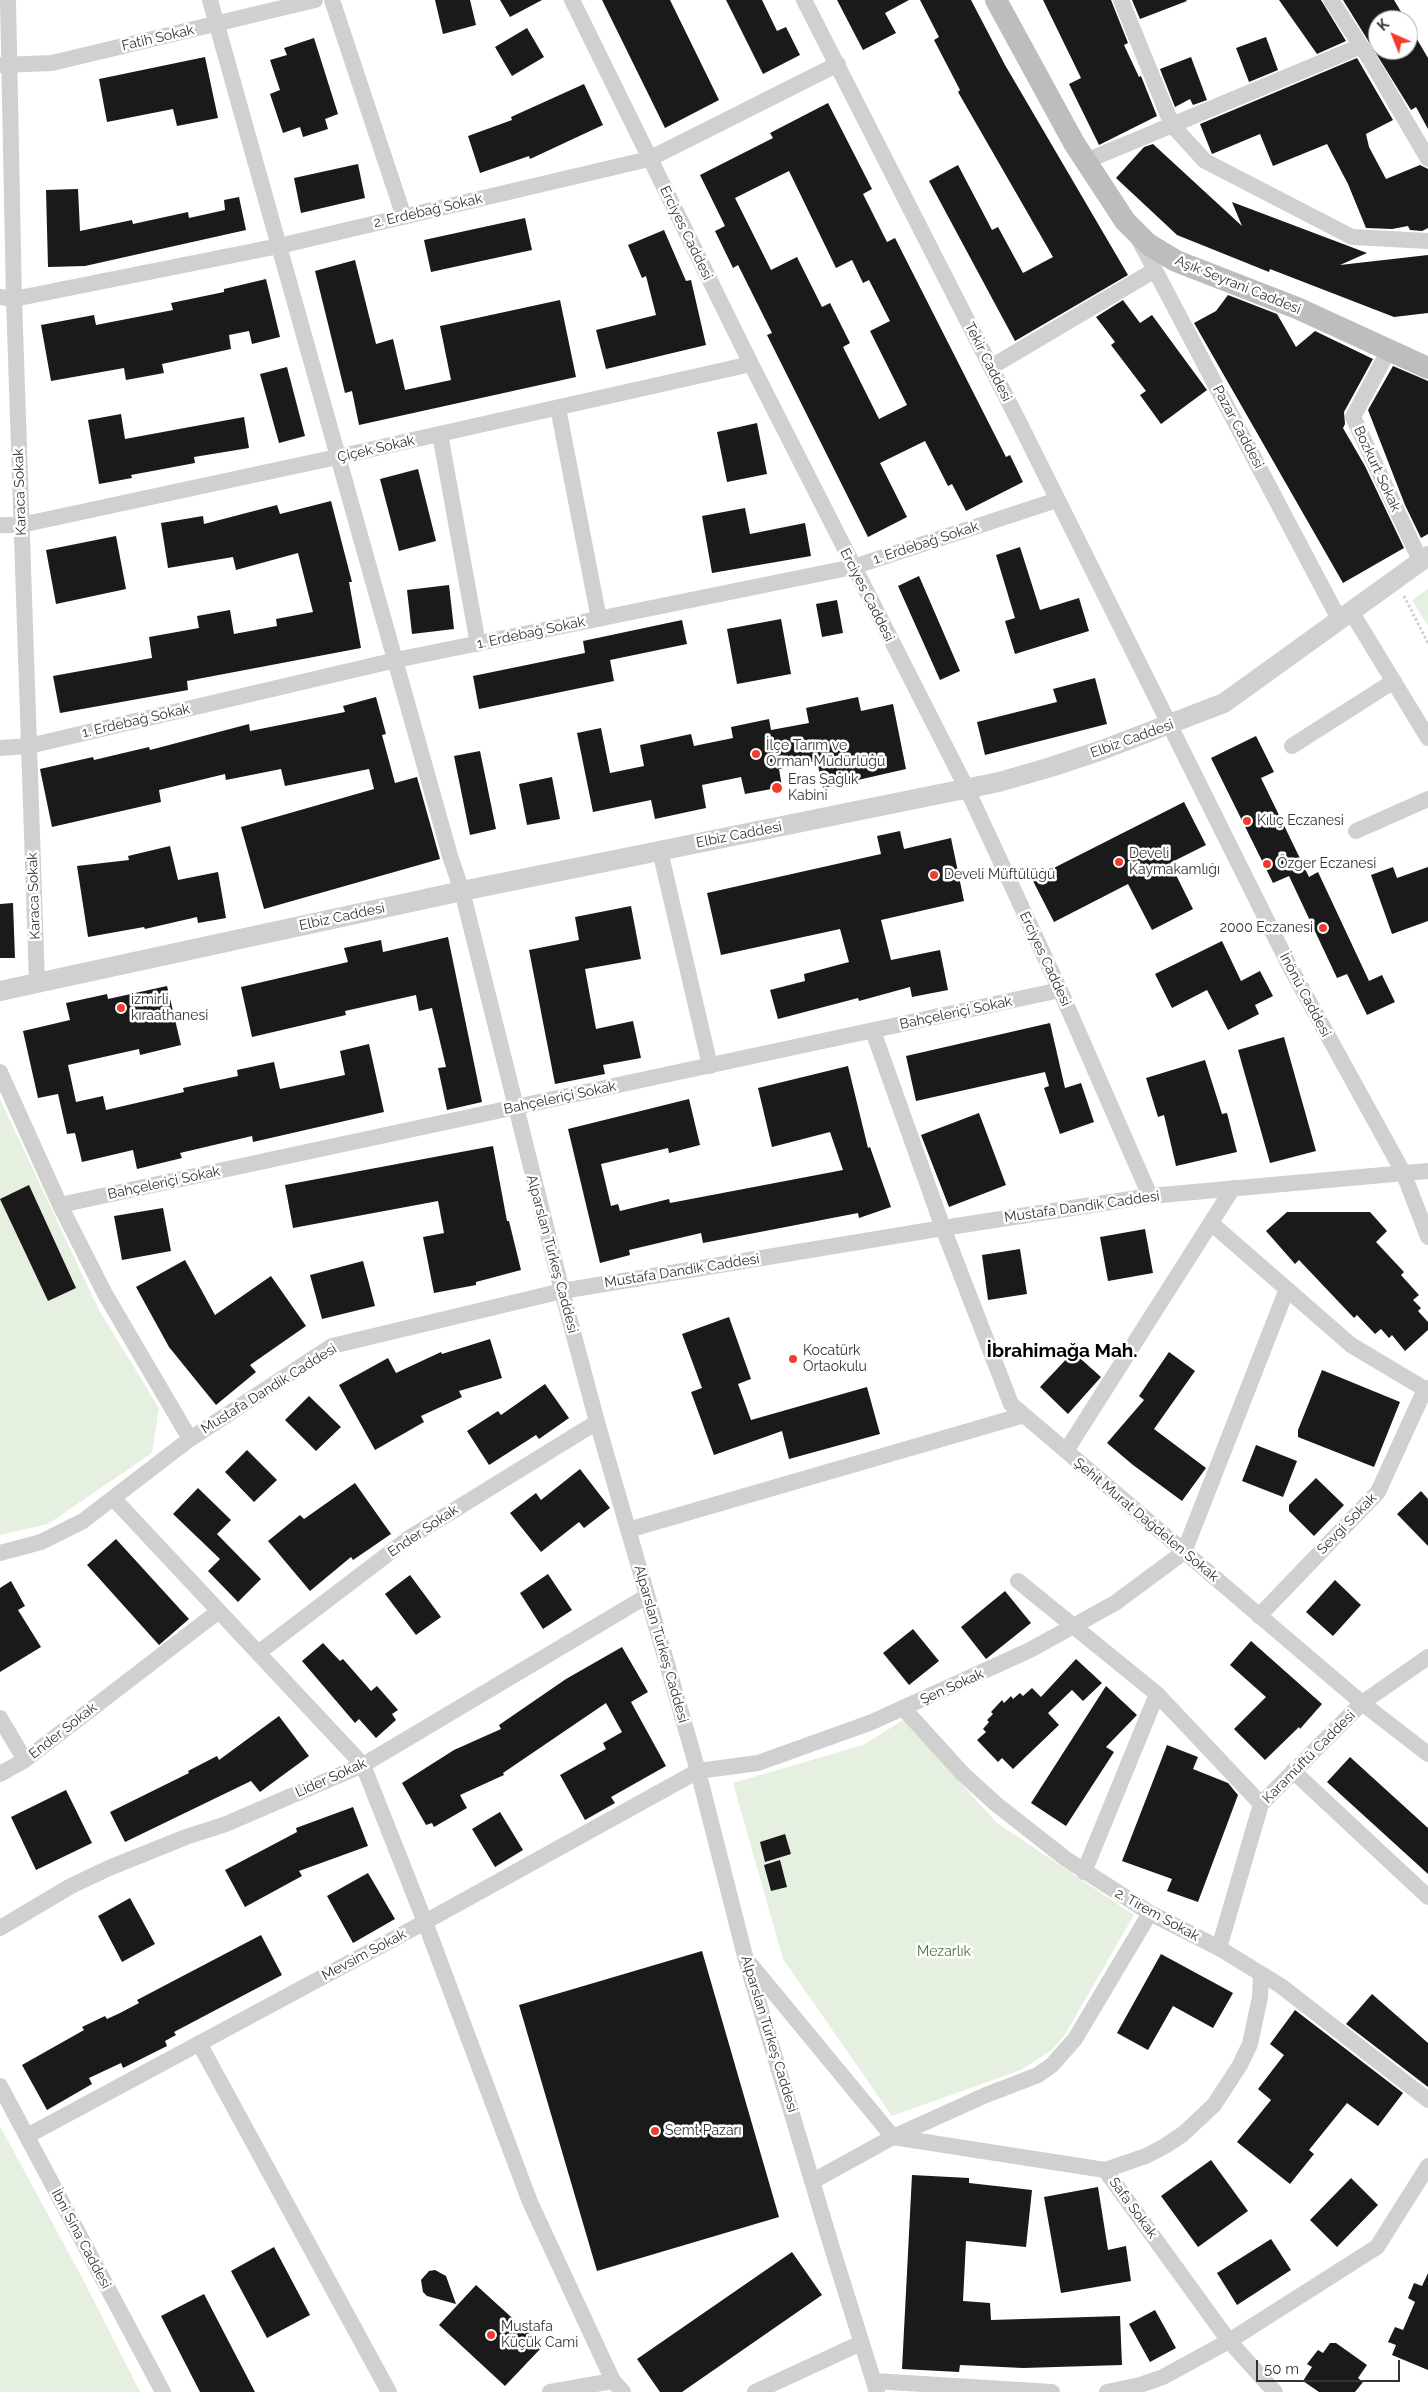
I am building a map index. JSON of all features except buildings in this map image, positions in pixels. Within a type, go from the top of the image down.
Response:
[{"type":"main road","name":"Aşık Seyrani Caddesi","points":[[996,0],[1086,161],[1125,221],[1148,244],[1176,262],[1297,308],[1428,368]]},
{"type":"street","name":"Karaca Sokak","points":[[8,0],[5,65],[7,298],[21,525],[37,983]]},
{"type":"street","name":"Alparslan Türkeş Caddesi","points":[[210,0],[337,458],[396,660],[450,856],[462,891],[515,1108],[596,1422],[698,1771],[746,1960],[861,2343],[876,2387]]},
{"type":"street","name":"Fatih Sokak","points":[[5,65],[52,63],[315,0]]},
{"type":"street","points":[[332,0],[404,217]]},
{"type":"street","name":"Erciyes Caddesi","points":[[572,0],[751,364],[967,789],[1060,990],[1150,1196]]},
{"type":"street","name":"Tekir Caddesi","points":[[804,0],[991,367],[1169,725]]},
{"type":"street","points":[[1121,0],[1172,125],[1205,161],[1352,237],[1428,241]]},
{"type":"street","points":[[1331,0],[1361,46],[1428,159]]},
{"type":"street","points":[[1086,161],[1361,46]]},
{"type":"street","name":"2. Erdebağ Sokak","points":[[7,298],[279,246],[649,159],[838,64]]},
{"type":"street","name":"Pazar Caddesi","points":[[1136,233],[1346,617],[1394,682],[1428,738]]},
{"type":"street","points":[[991,367],[1155,270]]},
{"type":"street","name":"Bozkurt Sokak","points":[[1389,350],[1353,417],[1424,559]]},
{"type":"street","name":"Çiçek Sokak","points":[[0,525],[21,525],[337,458],[751,364]]},
{"type":"street","points":[[558,408],[599,619]]},
{"type":"street","points":[[440,434],[478,644]]},
{"type":"street","name":"1. Erdebağ Sokak","points":[[0,748],[29,746],[396,660],[853,567],[1057,500]]},
{"type":"street","name":"Elbiz Caddesi","points":[[0,991],[462,891],[967,789],[1051,767],[1169,725],[1224,703],[1424,559]]},
{"type":"street","points":[[1292,746],[1394,682]]},
{"type":"street","name":"İnönü Caddesi","points":[[1169,725],[1290,967],[1403,1172],[1428,1237]]},
{"type":"street","points":[[1356,831],[1428,800]]},
{"type":"street","points":[[660,851],[710,1066]]},
{"type":"street","name":"Bahçeleriçi Sokak","points":[[60,1205],[1060,990]]},
{"type":"street","name":"Şehit Murat Dağdelen Sokak","points":[[873,1031],[943,1228],[1011,1404],[1362,1703],[1428,1754]]},
{"type":"street","points":[[0,1072],[60,1205],[105,1294],[190,1439]]},
{"type":"street","name":"Mustafa Dandik Caddesi","points":[[0,1554],[23,1548],[83,1521],[190,1439],[332,1346],[562,1291],[943,1228],[1150,1196],[1428,1171]]},
{"type":"street","points":[[1066,1451],[1233,1188]]},
{"type":"street","points":[[1210,1223],[1351,1345],[1426,1388]]},
{"type":"street","points":[[1184,1552],[1287,1290]]},
{"type":"street","name":"Sevgi Sokak","points":[[1259,1616],[1378,1492],[1426,1388]]},
{"type":"street","points":[[628,1530],[1024,1415]]},
{"type":"street","name":"Ender Sokak","points":[[258,1653],[409,1538],[596,1422]]},
{"type":"street","points":[[113,1498],[363,1765],[425,1922],[530,2202],[618,2386],[550,2392]]},
{"type":"street","name":"Şen Sokak","points":[[698,1771],[758,1763],[903,1708],[987,1671],[1075,1627],[1149,1580],[1184,1552]]},
{"type":"street","points":[[1018,1581],[1157,1694],[1261,1804]]},
{"type":"street","name":"Lider Sokak","points":[[0,1928],[71,1886],[109,1868],[186,1837],[226,1824],[363,1765],[647,1596]]},
{"type":"street","name":"Ender Sokak","points":[[0,1774],[26,1760],[219,1611]]},
{"type":"street","name":"Karamüftü Caddesi","points":[[1220,1948],[1261,1804],[1362,1703],[1428,1657]]},
{"type":"street","points":[[1084,1872],[1157,1694]]},
{"type":"street","name":"2. Tirem Sokak","points":[[903,1708],[963,1774],[1030,1832],[1084,1872],[1150,1913],[1220,1948],[1281,1986],[1428,2100]]},
{"type":"street","points":[[0,1718],[26,1760]]},
{"type":"street","name":"Mevsim Sokak","points":[[27,2136],[425,1922],[698,1771]]},
{"type":"street","points":[[1294,1771],[1428,1897]]},
{"type":"street","points":[[813,2181],[893,2137],[986,2095],[1038,2075],[1052,2065],[1075,2039],[1150,1913]]},
{"type":"street","points":[[746,1960],[893,2137]]},
{"type":"street","points":[[1105,2170],[1146,2156],[1165,2146],[1189,2130],[1214,2105],[1236,2072],[1250,2044],[1260,1998],[1261,1974]]},
{"type":"street","points":[[199,2044],[389,2392]]},
{"type":"street","name":"İbni Sina Caddesi","points":[[0,2086],[163,2392]]},
{"type":"street","name":"Safa Sokak","points":[[893,2137],[1105,2170],[1229,2341],[1275,2392]]},
{"type":"street","points":[[1107,2392],[1140,2385],[1163,2377],[1229,2341],[1377,2248],[1428,2166]]},
{"type":"street","points":[[755,2392],[861,2343]]},
{"type":"street","points":[[876,2387],[1052,2392]]},
{"type":"path","points":[[1396,580],[1428,643]]},
{"type":"green space","points":[[1428,589],[1428,626],[1412,600]]},
{"type":"green space","points":[[0,1099],[99,1310],[159,1408],[152,1453],[48,1524],[0,1535]]},
{"type":"green space","name":"Mezarlık","points":[[903,1720],[997,1823],[1134,1915],[1064,2036],[1052,2050],[1021,2070],[892,2116],[783,1959],[733,1783],[863,1745]]},
{"type":"green space","points":[[0,2126],[86,2285],[140,2392],[0,2392]]},
{"type":"place","name":"İlçe Tarım ve Orman Müdürlüğü","points":[[756,754]]},
{"type":"place","name":"Eras Sağlık Kabini","points":[[777,788]]},
{"type":"place","name":"Kılıç Eczanesi","points":[[1247,821]]},
{"type":"place","name":"Develi Kaymakamlığı","points":[[1119,862]]},
{"type":"place","name":"Özger Eczanesi","points":[[1267,864]]},
{"type":"place","name":"Develi Müftülüğü","points":[[934,875]]},
{"type":"place","name":"2000 Eczanesi","points":[[1323,928]]},
{"type":"place","name":"izmirli kıraathanesi","points":[[121,1008]]},
{"type":"place","name":"Kocatürk Ortaokulu","points":[[793,1359]]},
{"type":"place","name":"Semt Pazarı","points":[[655,2131]]},
{"type":"place","name":"Mustafa Küçük Cami","points":[[491,2335]]},
{"type":"district","name":"İbrahimağa Mah.","points":[[1062,1351]]}]
